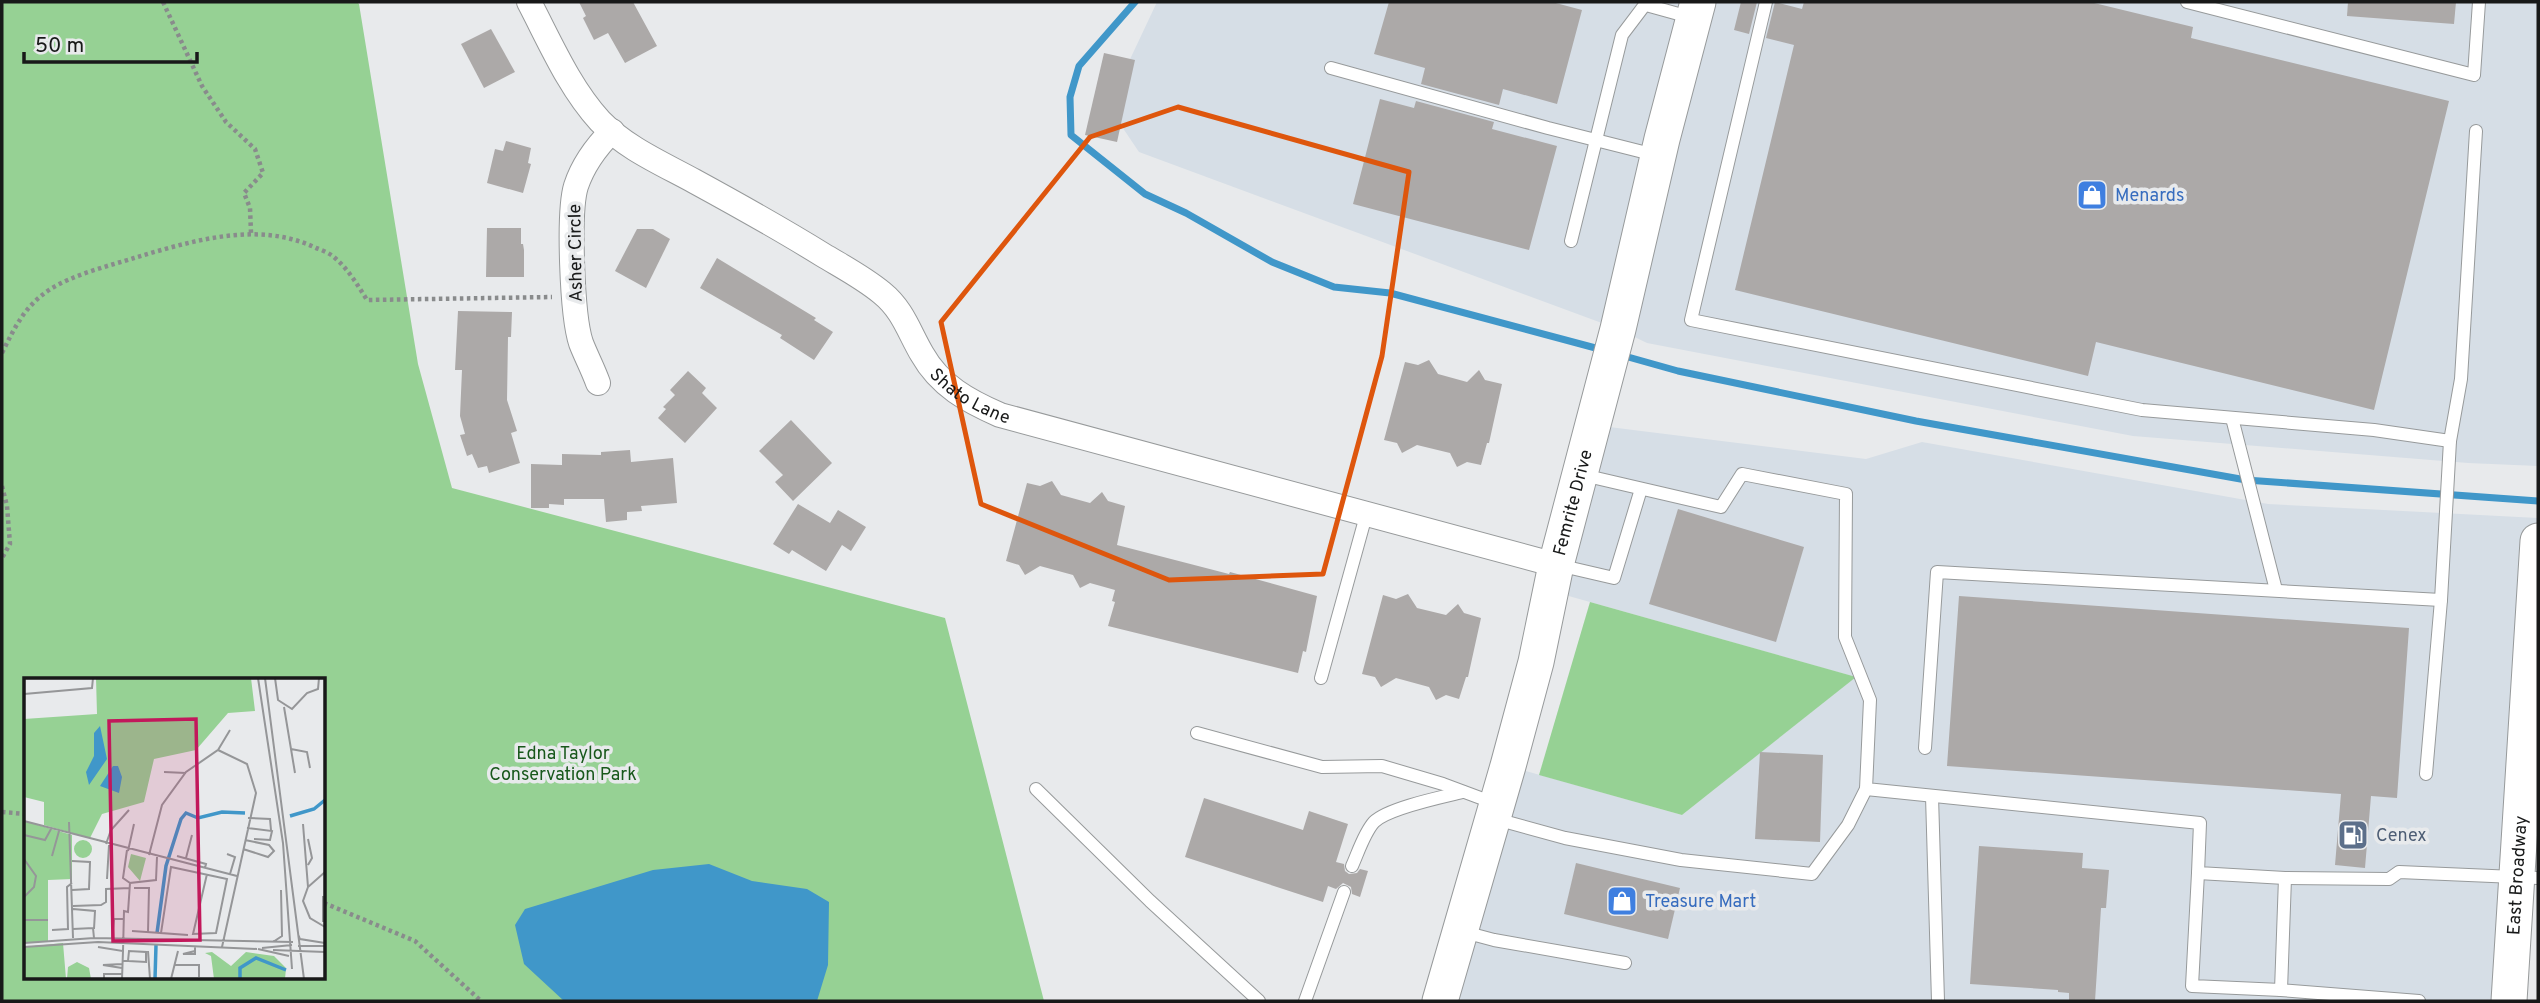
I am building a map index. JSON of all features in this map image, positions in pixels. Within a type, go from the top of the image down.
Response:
[{"type":"street","name":"Shato Lane","points":[[529,2],[562,66],[590,109],[612,131],[627,144],[766,220],[872,285],[890,300],[904,317],[933,372],[960,395],[977,405],[1000,415],[1556,565]]},
{"type":"street","name":"Femrite Drive","points":[[1440,1001],[1536,662],[1556,565],[1616,338],[1658,156],[1696,10]]},
{"type":"street","name":"Asher Circle","points":[[598,383],[577,326],[573,200],[586,165],[612,131]]},
{"type":"street","name":"East Broadway","points":[[2509,1001],[2527,877],[2538,541]]},
{"type":"lane","points":[[1766,2],[1691,320],[2142,410],[2374,430],[2449,441]]},
{"type":"lane","points":[[2187,2],[2474,75],[2479,2]]},
{"type":"lane","points":[[1571,241],[1622,35],[1647,3],[1696,10]]},
{"type":"lane","points":[[1331,68],[1658,156]]},
{"type":"lane","points":[[2426,774],[2441,600],[2449,441],[2461,379],[2476,131]]},
{"type":"lane","points":[[2232,418],[2276,590]]},
{"type":"lane","points":[[1197,733],[1322,767],[1382,766],[1463,792],[1495,811],[1565,838],[1681,860],[1812,874],[1848,825],[1866,789],[1870,700],[1845,637],[1846,494],[1742,474],[1721,507],[1580,474]]},
{"type":"lane","points":[[1556,565],[1614,578],[1641,489]]},
{"type":"lane","points":[[1321,678],[1367,512]]},
{"type":"lane","points":[[1925,748],[1937,572],[2441,600]]},
{"type":"lane","points":[[1036,789],[1150,901],[1259,1001]]},
{"type":"lane","points":[[1866,789],[2200,824],[2192,986],[2419,1001]]},
{"type":"lane","points":[[1352,866],[1372,825],[1378,819],[1414,805],[1463,792]]},
{"type":"lane","points":[[1932,796],[1938,1001]]},
{"type":"lane","points":[[2197,873],[2285,878],[2389,879],[2399,872],[2527,877]]},
{"type":"lane","points":[[2281,990],[2285,878]]},
{"type":"lane","points":[[1305,1001],[1344,891]]},
{"type":"lane","points":[[1460,930],[1494,940],[1625,962]]},
{"type":"path","points":[[163,2],[202,86],[226,122],[255,149],[263,173],[244,193],[250,208],[251,233]]},
{"type":"path","points":[[2,353],[22,314],[50,289],[95,270],[163,249],[251,233],[275,234],[300,240],[333,256],[354,278],[366,300],[575,296]]},
{"type":"path","points":[[2,486],[7,506],[10,544],[2,558]]},
{"type":"path","points":[[2,812],[24,814]]},
{"type":"path","points":[[326,904],[415,941],[481,1001]]},
{"type":"highlighted area","points":[[1178,107],[1409,172],[1382,356],[1323,574],[1169,580],[981,504],[941,322],[1090,137]]},
{"type":"shaded area","points":[[1157,2],[2538,2],[2538,466],[2468,463],[2133,436],[1647,343],[1618,329],[1139,152],[1108,106]]},
{"type":"shaded area","points":[[1593,425],[1866,459],[1922,442],[2268,504],[2538,518],[2509,1001],[1440,1001],[1508,766],[1682,815],[1855,677],[1551,591]]},
{"type":"green space","name":"Edna Taylor Conservation Park","points":[[2,2],[357,2],[418,364],[452,488],[945,618],[1044,1001],[2,1001]]},
{"type":"green space","points":[[1590,602],[1856,677],[1682,815],[1539,775]]},
{"type":"water","points":[[709,864],[752,881],[807,889],[829,902],[828,965],[817,1001],[564,1001],[524,964],[515,925],[525,909],[653,870]]},
{"type":"building","points":[[579,2],[633,2],[657,46],[625,63],[608,33],[594,40],[583,18],[586,16]]},
{"type":"building","points":[[1389,2],[1552,2],[1582,10],[1557,104],[1503,89],[1499,105],[1421,84],[1425,68],[1374,54]]},
{"type":"building","points":[[1741,2],[1757,2],[1749,34],[1734,30]]},
{"type":"building","name":"Menards","points":[[1775,2],[1802,9],[1804,2],[2090,2],[2193,27],[2191,38],[2449,101],[2374,410],[2096,342],[2088,376],[1735,290],[1794,45],[1766,38]]},
{"type":"building","points":[[2348,2],[2456,2],[2454,24],[2347,16]]},
{"type":"building","points":[[491,29],[515,72],[484,88],[461,44]]},
{"type":"building","points":[[1104,53],[1135,60],[1117,142],[1085,135]]},
{"type":"building","points":[[1380,99],[1414,108],[1416,101],[1494,122],[1492,129],[1557,146],[1529,250],[1353,204]]},
{"type":"building","points":[[506,141],[531,148],[528,163],[531,164],[523,193],[487,183],[495,149],[503,151]]},
{"type":"building","points":[[487,228],[521,228],[524,277],[486,277]]},
{"type":"building","points":[[637,229],[653,229],[670,239],[646,288],[615,271]]},
{"type":"building","points":[[717,258],[816,318],[814,320],[833,332],[814,360],[780,338],[782,335],[700,288]]},
{"type":"building","points":[[458,311],[512,312],[511,337],[508,337],[507,400],[517,431],[511,433],[520,463],[489,473],[487,466],[478,468],[472,454],[467,456],[460,435],[465,434],[460,416],[462,370],[455,370]]},
{"type":"building","points":[[1429,360],[1438,374],[1467,382],[1479,370],[1485,380],[1502,384],[1489,443],[1481,465],[1467,462],[1457,467],[1450,453],[1417,445],[1402,453],[1397,443],[1384,440],[1405,362],[1418,365]]},
{"type":"building","points":[[688,371],[706,388],[702,393],[717,408],[685,443],[658,418],[666,409],[663,407],[675,395],[670,390]]},
{"type":"building","points":[[791,420],[832,463],[793,501],[775,482],[783,475],[759,451]]},
{"type":"building","points":[[630,450],[631,462],[673,458],[677,503],[641,506],[642,511],[627,512],[627,520],[606,522],[604,499],[564,499],[564,505],[549,504],[549,508],[531,508],[531,464],[562,465],[562,454],[601,455],[601,452]]},
{"type":"building","points":[[1052,481],[1061,495],[1090,503],[1102,492],[1108,501],[1125,506],[1117,545],[1317,596],[1306,652],[1303,651],[1298,673],[1108,626],[1115,602],[1112,601],[1115,590],[1090,583],[1080,588],[1073,575],[1040,566],[1025,575],[1019,565],[1006,561],[1027,483],[1040,486]]},
{"type":"building","points":[[798,504],[830,523],[838,510],[866,527],[851,551],[842,545],[826,571],[792,550],[789,554],[773,544]]},
{"type":"building","points":[[1678,509],[1804,547],[1776,642],[1649,604]]},
{"type":"building","points":[[1408,594],[1417,608],[1446,615],[1458,604],[1464,613],[1481,618],[1468,677],[1459,699],[1446,695],[1436,700],[1429,687],[1396,678],[1381,687],[1375,677],[1362,674],[1383,595],[1396,599]]},
{"type":"building","points":[[1959,596],[2409,628],[2397,798],[2371,796],[2365,868],[2335,865],[2341,794],[1947,766]]},
{"type":"building","points":[[1760,752],[1823,755],[1820,842],[1755,839]]},
{"type":"building","points":[[1204,798],[1303,830],[1309,811],[1348,824],[1336,862],[1344,864],[1345,871],[1349,874],[1357,873],[1360,869],[1368,871],[1360,897],[1352,894],[1351,887],[1343,883],[1336,889],[1328,886],[1323,902],[1185,857]]},
{"type":"building","points":[[1979,846],[2083,853],[2082,868],[2109,870],[2106,908],[2101,908],[2095,1001],[2069,1001],[2069,993],[2058,990],[1970,984]]},
{"type":"building","name":"Treasure Mart","points":[[1576,863],[1680,888],[1668,939],[1564,914]]},
{"type":"waterway","points":[[1135,2],[1079,66],[1070,97],[1071,135],[1145,194],[1186,213],[1272,262],[1334,287],[1390,293],[1603,350]]},
{"type":"waterway","points":[[1621,355],[1678,371],[1916,421],[2246,480],[2538,501]]},
{"type":"place","name":"Menards","points":[[2092,195]]},
{"type":"place","name":"Cenex","points":[[2353,835]]},
{"type":"place","name":"Treasure Mart","points":[[1622,901]]}]
